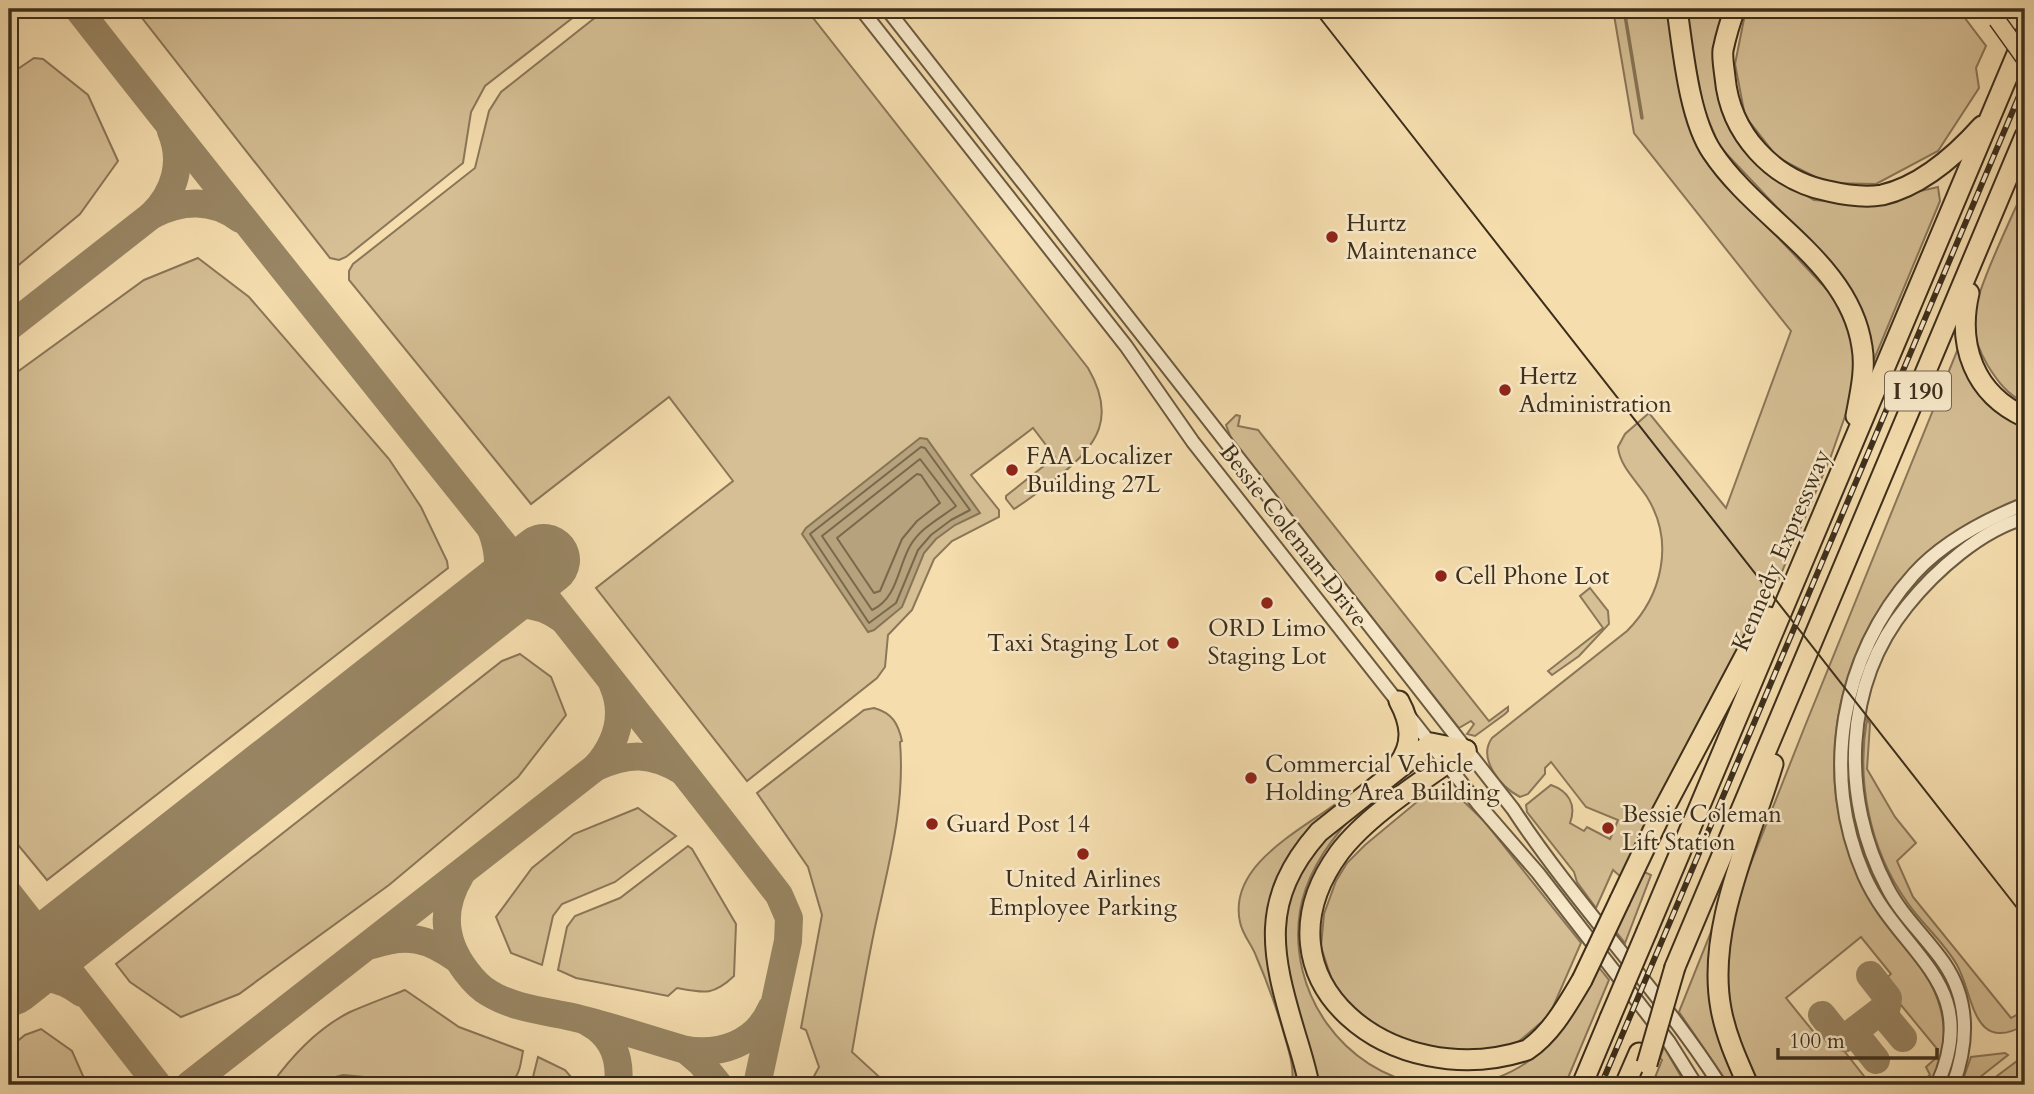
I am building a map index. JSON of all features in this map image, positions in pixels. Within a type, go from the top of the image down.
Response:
[{"type":"highway","points":[[1677,9],[1696,109],[1711,150],[1727,172],[1842,292],[1857,322],[1863,350],[1862,385],[1849,453]]},
{"type":"highway","points":[[1735,9],[1723,52],[1727,92],[1740,129],[1762,157],[1783,174],[1811,188],[1849,196],[1879,195],[1912,183],[1967,143],[1996,105]]},
{"type":"highway","name":"Kennedy Expressway","points":[[1581,1085],[2025,35]]},
{"type":"highway","name":"I 190","points":[[1625,1085],[1643,1059],[1675,967],[2025,136]]},
{"type":"highway","points":[[2000,197],[1968,295],[1964,331],[1972,365],[1985,386],[2000,402],[2025,417]]},
{"type":"highway","points":[[1434,1075],[1479,1072],[1506,1062],[1528,1050],[1562,1013],[1582,980],[1659,818],[1755,637],[1790,588]]},
{"type":"highway","points":[[1748,1085],[1728,1037],[1721,1009],[1718,988],[1719,944],[1728,903],[1762,801],[1798,678]]},
{"type":"highway","points":[[1396,769],[1407,751],[1410,730],[1399,701]]},
{"type":"highway","points":[[1309,1085],[1278,974],[1275,950],[1277,911],[1287,880],[1306,847],[1319,832],[1431,743],[1466,750]]},
{"type":"highway","points":[[1381,1061],[1360,1047],[1340,1026],[1323,998],[1313,971],[1310,937],[1315,904],[1325,877],[1339,853],[1355,835],[1466,750]]},
{"type":"highway","points":[[1639,1085],[1643,1059]]},
{"type":"main road","points":[[1997,20],[2025,60]]},
{"type":"street","name":"Bessie Coleman Drive","points":[[862,9],[1111,326],[1177,421],[1479,805],[1538,873],[1670,1042],[1696,1085]]},
{"type":"street","name":"Bessie Coleman Drive","points":[[887,9],[1466,750],[1583,904],[1683,1028],[1720,1085]]},
{"type":"street","points":[[1937,1085],[1950,1054],[1950,1016],[1947,1002],[1938,979],[1926,960],[1894,922],[1864,876],[1849,826],[1843,791],[1841,740],[1846,704],[1858,663],[1880,621],[1914,573],[1961,536],[2025,504]]},
{"type":"street","points":[[1953,1085],[1965,1041],[1964,1016],[1957,989],[1945,964],[1887,888],[1877,865],[1861,813],[1854,775],[1857,716],[1864,685],[1876,654],[1895,621],[1925,584],[1948,562],[1971,546],[2025,518]]},
{"type":"shaded area","points":[[135,9],[584,9],[485,86],[471,112],[463,163],[339,260],[330,258]]},
{"type":"shaded area","points":[[606,9],[806,9],[1088,368],[1101,401],[1099,428],[1084,453],[1059,476],[1014,509],[1006,496],[1055,457],[1033,428],[971,475],[999,510],[999,517],[952,541],[934,559],[912,610],[888,635],[885,667],[877,678],[747,781],[596,588],[733,481],[669,397],[531,504],[349,280],[349,271],[353,264],[475,168],[489,111],[501,92]]},
{"type":"shaded area","points":[[1613,9],[1668,9],[1725,181],[1832,295],[1848,325],[1855,360],[1850,402],[1831,456],[1778,581],[1768,594],[1621,877],[1613,870],[1596,908],[1577,882],[1574,872],[1527,812],[1526,805],[1551,785],[1570,799],[1570,823],[1584,831],[1587,827],[1610,839],[1618,820],[1586,807],[1551,762],[1545,768],[1545,774],[1528,794],[1520,797],[1506,787],[1493,772],[1487,755],[1488,746],[1492,738],[1627,631],[1649,602],[1661,568],[1661,532],[1647,497],[1619,454],[1618,447],[1625,434],[1649,413],[1726,508],[1791,331],[1634,133]]},
{"type":"shaded area","points":[[1684,9],[1726,9],[1717,35],[1717,93],[1737,140],[1771,175],[1814,200],[1864,204],[1938,187],[1940,201],[1873,362],[1866,325],[1852,292],[1826,259],[1720,147],[1704,110]]},
{"type":"shaded area","points":[[1746,9],[1958,9],[1986,46],[1976,68],[1979,88],[1938,151],[1876,184],[1827,183],[1778,158],[1745,116],[1735,64]]},
{"type":"shaded area","points":[[34,58],[43,59],[88,95],[118,161],[80,214],[9,273],[9,75]]},
{"type":"shaded area","points":[[2025,186],[2025,403],[2008,392],[1992,372],[1979,347],[1973,326],[1974,313],[1985,277]]},
{"type":"shaded area","points":[[198,258],[249,297],[389,459],[421,507],[448,568],[47,880],[9,834],[9,378],[144,280]]},
{"type":"shaded area","points":[[1959,346],[1993,404],[2012,421],[2025,427],[2025,500],[1971,524],[1940,543],[1909,571],[1882,604],[1862,641],[1846,681],[1837,723],[1834,766],[1838,808],[1848,849],[1862,878],[1919,962],[1934,991],[1943,1021],[1943,1052],[1930,1085],[1917,1085],[1930,1075],[1926,1067],[1936,1058],[1938,1050],[1882,982],[1891,974],[1861,937],[1786,998],[1816,1035],[1826,1028],[1871,1085],[1755,1085],[1733,1024],[1727,988],[1725,961],[1735,914],[1745,878]]},
{"type":"shaded area","points":[[1236,415],[1240,416],[1238,426],[1258,430],[1489,721],[1508,707],[1505,714],[1475,736],[1467,734],[1474,724],[1471,721],[1459,728],[1231,438],[1226,425]]},
{"type":"shaded area","points":[[1590,588],[1608,611],[1609,624],[1579,656],[1552,675],[1548,671],[1603,628],[1580,596]]},
{"type":"shaded area","points":[[520,654],[551,677],[566,715],[518,777],[389,885],[239,994],[181,1017],[130,982],[116,964],[502,661]]},
{"type":"shaded area","points":[[874,708],[890,716],[902,741],[900,787],[891,852],[852,1052],[888,1085],[821,1085],[813,1078],[819,1067],[806,1030],[801,1028],[822,915],[808,867],[757,793],[864,710]]},
{"type":"shaded area","points":[[1867,719],[1870,724],[1867,769],[1895,817],[1916,843],[1897,861],[1913,897],[2011,1018],[2025,1010],[2025,1025],[2008,1032],[1994,1032],[1985,1027],[1972,1005],[1957,965],[1894,882],[1875,838],[1865,791],[1863,767]]},
{"type":"shaded area","points":[[1430,795],[1458,796],[1484,821],[1581,943],[1553,1007],[1544,1020],[1511,1048],[1422,1063],[1393,1053],[1340,1005],[1321,947],[1324,914],[1336,881],[1347,863],[1418,801]]},
{"type":"shaded area","points":[[1334,805],[1336,808],[1275,888],[1302,1085],[1292,1085],[1291,1063],[1282,1027],[1260,965],[1241,926],[1239,902],[1244,884],[1268,853]]},
{"type":"shaded area","points":[[638,808],[676,836],[615,882],[562,904],[553,916],[542,965],[511,953],[496,917],[532,868],[574,834]]},
{"type":"shaded area","points":[[1351,818],[1334,838],[1307,885],[1300,911],[1298,941],[1303,971],[1312,999],[1327,1024],[1346,1046],[1369,1064],[1395,1077],[1424,1085],[1316,1085],[1281,939],[1289,891],[1320,840]]},
{"type":"shaded area","points":[[688,846],[736,924],[734,976],[714,990],[701,992],[677,988],[668,996],[576,978],[558,970],[567,927],[575,916],[620,898]]},
{"type":"shaded area","points":[[1642,871],[1651,875],[1625,943],[1614,929]]},
{"type":"shaded area","points":[[1717,917],[1740,1085],[1729,1085],[1679,1012]]},
{"type":"shaded area","points":[[1597,965],[1609,980],[1565,1085],[1462,1085],[1488,1081],[1510,1072],[1546,1046],[1574,1009]]},
{"type":"shaded area","points":[[405,990],[459,1027],[523,1051],[515,1078],[502,1084],[483,1085],[343,1075],[321,1085],[271,1085],[296,1054],[327,1026],[350,1012]]},
{"type":"shaded area","points":[[41,1029],[72,1051],[87,1085],[9,1085],[9,1048],[25,1035]]},
{"type":"shaded area","points":[[1664,1047],[1686,1085],[1652,1085]]},
{"type":"shaded area","points":[[2005,1053],[2008,1055],[1970,1085],[1961,1085],[1971,1057]]},
{"type":"shaded area","points":[[2025,1055],[2025,1072],[2009,1085],[1985,1085]]},
{"type":"shaded area","points":[[538,1057],[565,1070],[578,1085],[531,1085]]},
{"type":"water","points":[[920,438],[927,439],[980,513],[955,525],[936,539],[924,553],[902,607],[868,632],[802,534],[806,528]]},
{"type":"waterway","points":[[1624,9],[1642,118]]},
{"type":"taxiway","points":[[78,9],[779,895],[789,918],[788,941],[757,1085]]},
{"type":"taxiway","points":[[171,131],[177,154],[175,176],[166,197],[152,215],[174,206],[197,204],[219,207],[240,219]]},
{"type":"taxiway","points":[[9,327],[152,215]]},
{"type":"taxiway","points":[[478,611],[491,591],[497,572],[497,552],[491,529]]},
{"type":"taxiway","points":[[478,611],[521,604],[542,608],[562,619]]},
{"type":"taxiway","points":[[189,1085],[596,767],[609,749],[617,729],[619,707],[613,685]]},
{"type":"taxiway","points":[[596,767],[619,759],[639,757],[660,760],[682,771]]},
{"type":"taxiway","points":[[460,876],[449,901],[449,936],[458,960],[468,974],[482,989],[498,998],[600,1024],[686,1050],[699,1051],[724,1048],[746,1039],[756,1031],[771,1009]]},
{"type":"taxiway","points":[[9,894],[158,1085]]},
{"type":"taxiway","points":[[9,971],[19,938],[13,903]]},
{"type":"taxiway","points":[[372,945],[396,939],[417,940],[436,946],[457,959]]},
{"type":"taxiway","points":[[1822,1015],[1838,1035],[1845,1038],[1887,1006],[1888,998],[1870,975]]},
{"type":"taxiway","points":[[9,984],[28,978],[47,978],[65,983],[82,993]]},
{"type":"taxiway","points":[[1883,1014],[1903,1038]]},
{"type":"taxiway","points":[[589,1023],[610,1041],[614,1049],[618,1085]]},
{"type":"taxiway","points":[[1856,1035],[1876,1060]]},
{"type":"taxiway","points":[[686,1050],[719,1085]]},
{"type":"runway","points":[[9,980],[544,560]]},
{"type":"tram line","points":[[1313,9],[2025,918]]},
{"type":"railway","points":[[1601,1085],[2025,82]]},
{"type":"place","name":"Hurtz Maintenance","points":[[1332,237]]},
{"type":"place","name":"Hertz Administration","points":[[1505,390]]},
{"type":"place","name":"FAA Localizer Building 27L","points":[[1012,470]]},
{"type":"place","name":"Cell Phone Lot","points":[[1441,576]]},
{"type":"place","name":"ORD Limo Staging Lot","points":[[1267,603]]},
{"type":"place","name":"Taxi Staging Lot","points":[[1173,643]]},
{"type":"place","name":"Commercial Vehicle Holding Area Building","points":[[1251,778]]},
{"type":"place","name":"Guard Post 14","points":[[932,824]]},
{"type":"place","name":"Bessie Coleman Lift Station","points":[[1608,828]]},
{"type":"place","name":"United Airlines Employee Parking","points":[[1083,854]]}]
